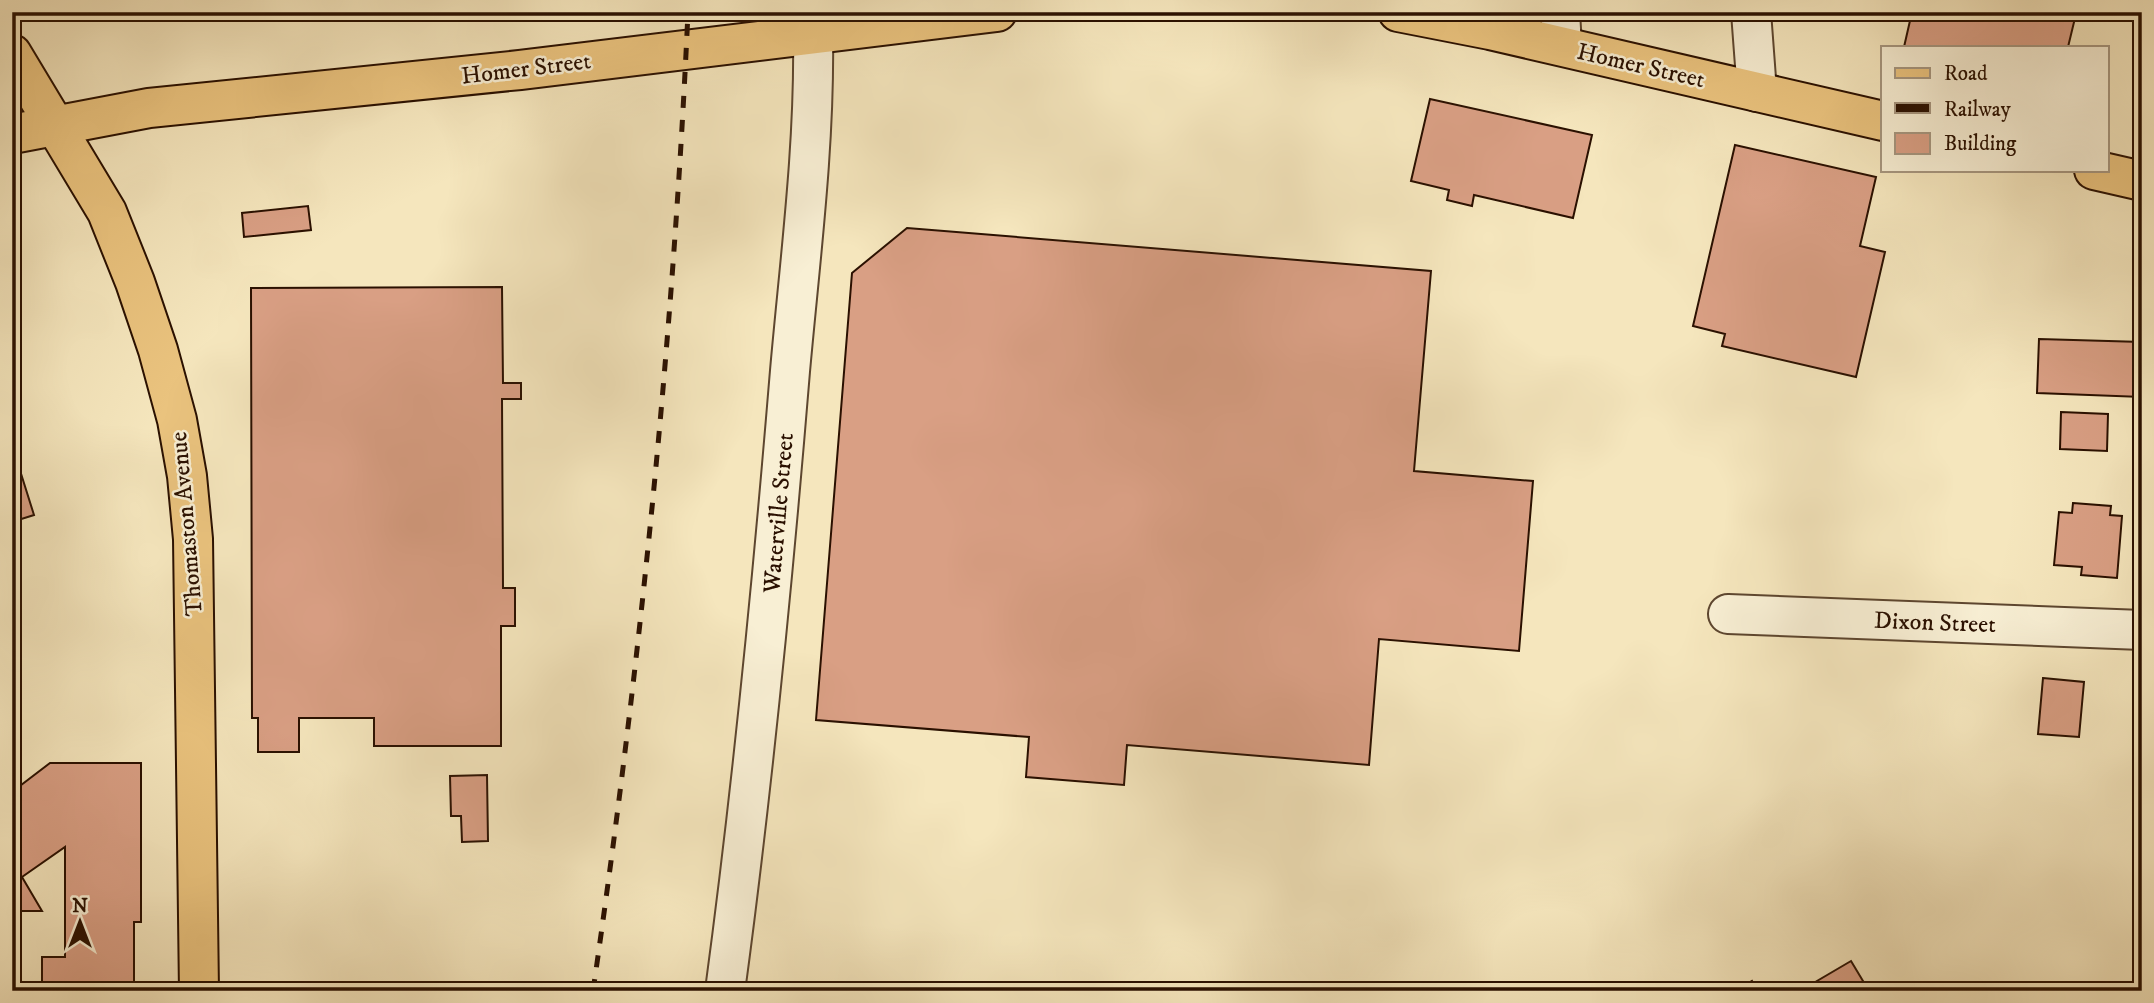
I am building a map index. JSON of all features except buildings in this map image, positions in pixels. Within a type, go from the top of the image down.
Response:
[{"type":"main road","name":"Homer Street","points":[[12,134],[149,108],[520,70],[997,12]]},
{"type":"main road","name":"Homer Street","points":[[1398,12],[1561,29],[1757,92],[1881,121]]},
{"type":"main road","name":"Thomaston Avenue","points":[[12,54],[107,212],[135,282],[169,388],[187,476],[196,630],[199,991]]},
{"type":"main road","points":[[2103,172],[2142,181]]},
{"type":"street","points":[[1751,12],[1757,92]]},
{"type":"street","name":"Waterville Street","points":[[725,991],[753,771],[776,541],[812,123],[813,33]]},
{"type":"street","name":"Dixon Street","points":[[1728,614],[2142,630]]},
{"type":"railway","points":[[593,991],[626,747],[664,380],[688,12]]}]
